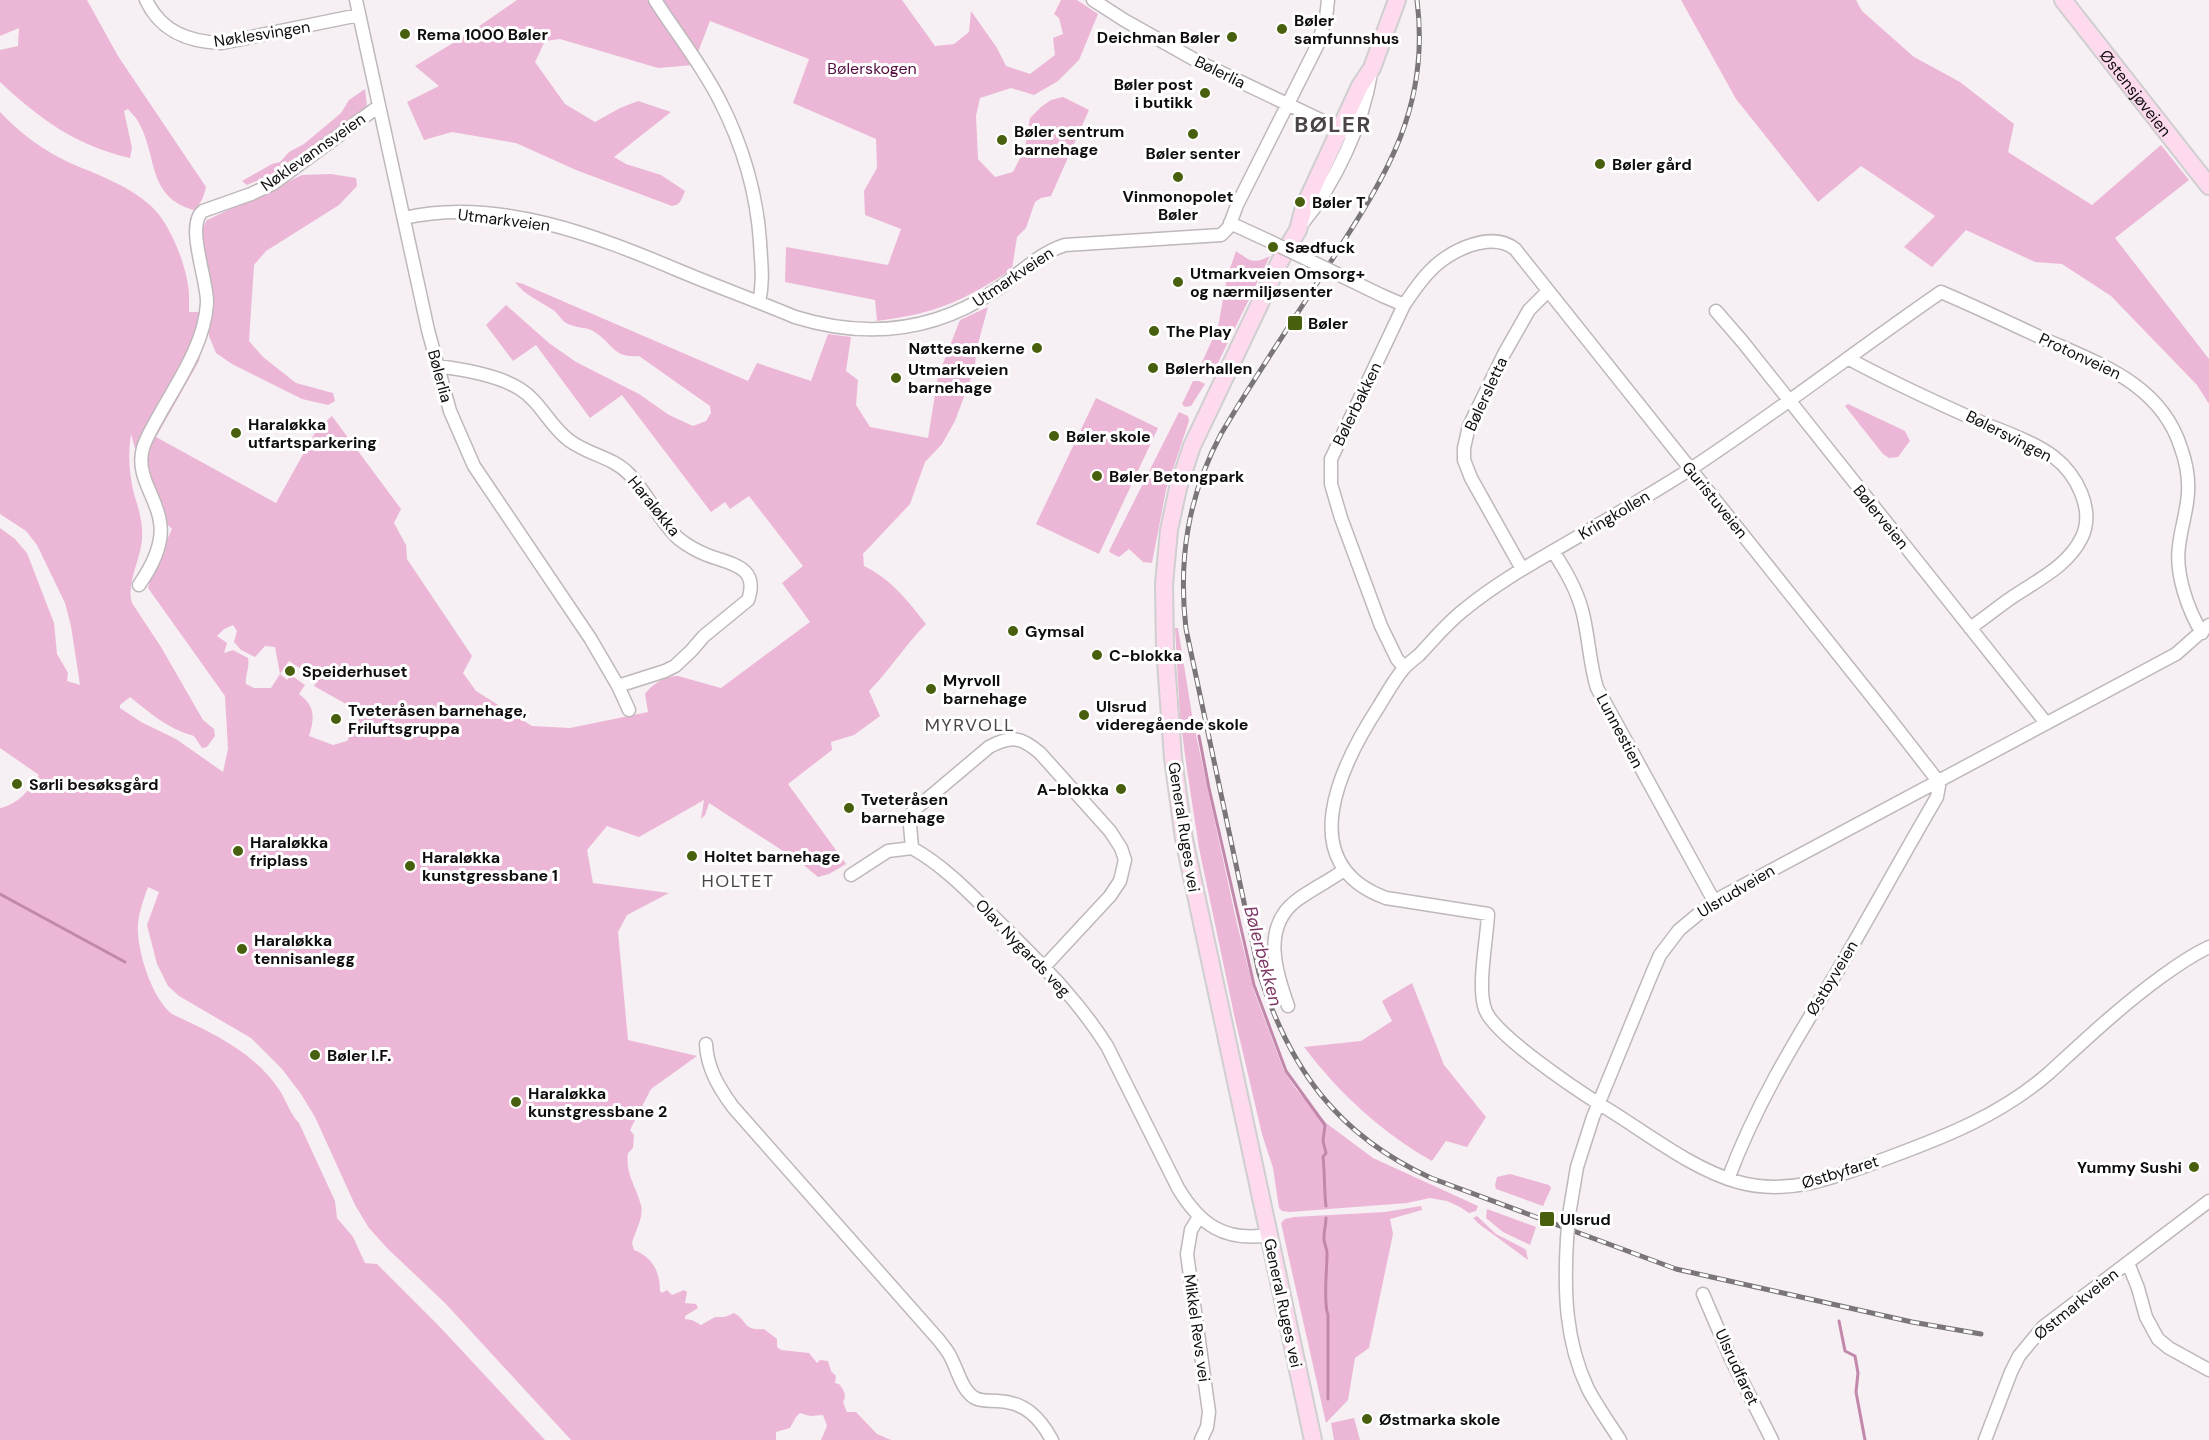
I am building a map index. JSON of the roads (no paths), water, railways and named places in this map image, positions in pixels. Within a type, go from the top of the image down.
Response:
[{"type":"main road","name":"General Ruges vei","points":[[1313,1440],[1182,829],[1167,694],[1164,584],[1169,530],[1184,467],[1205,416],[1284,253],[1298,230],[1304,207],[1346,132],[1360,86],[1372,68],[1397,0]]},
{"type":"main road","name":"Østensjøveien","points":[[2063,0],[2209,186]]},
{"type":"street","name":"Nøklesvingen","points":[[146,0],[173,32],[201,43],[222,44],[359,15]]},
{"type":"street","name":"Bølerlia","points":[[356,0],[444,397],[474,466],[590,638],[629,710]]},
{"type":"street","points":[[655,0],[720,101],[743,157],[759,230],[763,271],[759,302]]},
{"type":"street","name":"Bølerlia","points":[[1093,0],[1197,61],[1346,132]]},
{"type":"street","points":[[1328,0],[1326,18],[1317,46],[1230,223],[1404,305]]},
{"type":"street","name":"Nøklevannsveien","points":[[139,585],[154,556],[160,536],[159,515],[143,475],[143,449],[189,361],[204,322],[207,304],[196,230],[200,213],[274,183],[379,106]]},
{"type":"street","name":"Utmarkveien","points":[[404,218],[420,214],[462,213],[509,217],[548,224],[592,236],[795,317],[837,327],[874,330],[909,326],[938,319],[970,307],[1000,288],[1033,261],[1050,250],[1065,245],[1216,235],[1224,232],[1230,223]]},
{"type":"street","name":"Guristuveien","points":[[1481,243],[1501,241],[1515,249],[1938,781]]},
{"type":"street","name":"Bølerbakken","points":[[1404,667],[1397,659],[1370,598],[1341,518],[1331,484],[1331,459],[1404,305],[1417,286],[1434,267],[1462,249],[1481,243]]},
{"type":"street","name":"Bølersletta","points":[[1522,568],[1471,478],[1465,463],[1464,448],[1469,426],[1519,327],[1531,307],[1548,291]]},
{"type":"street","name":"Kringkollen","points":[[1488,914],[1386,898],[1360,886],[1344,870],[1334,853],[1330,835],[1331,815],[1345,786],[1359,738],[1404,667],[1466,608],[1522,568],[1690,469],[1790,402],[1941,292]]},
{"type":"street","name":"Protonveien","points":[[1941,292],[2110,368],[2137,385],[2152,398],[2177,436],[2184,456],[2188,486],[2178,558],[2187,603],[2205,629]]},
{"type":"street","name":"Bølerveien","points":[[1716,311],[2046,723]]},
{"type":"street","name":"Bølersvingen","points":[[1849,359],[2044,451],[2068,471],[2081,491],[2085,510],[2085,529],[2074,551],[2057,567],[1970,628]]},
{"type":"street","name":"Haraløkka","points":[[437,366],[499,380],[519,388],[532,398],[569,441],[623,468],[678,538],[691,548],[735,564],[748,575],[751,592],[748,600],[704,636],[684,658],[665,671],[618,686]]},
{"type":"street","name":"Lunnestien","points":[[1553,551],[1577,593],[1589,661],[1598,688],[1714,901]]},
{"type":"street","name":"Ulsrudveien","points":[[1620,1440],[1589,1390],[1572,1343],[1565,1290],[1567,1239],[1577,1167],[1599,1103],[1660,955],[1686,922],[1714,901],[2176,654],[2205,629]]},
{"type":"street","points":[[851,875],[888,850],[912,848],[909,825],[913,811],[990,747],[1001,741],[1020,739],[1028,742],[1115,837],[1123,851],[1125,866],[1120,881],[1110,896],[1045,966]]},
{"type":"street","name":"Østbyveien","points":[[1728,1179],[1756,1110],[1936,796],[1938,781]]},
{"type":"street","name":"Olav Nygards veg","points":[[912,848],[950,876],[1045,966],[1076,1002],[1107,1046],[1178,1188],[1199,1217],[1223,1232],[1238,1237],[1251,1238],[1269,1235]]},
{"type":"street","points":[[1288,1006],[1278,977],[1274,952],[1277,923],[1284,911],[1295,901],[1344,870]]},
{"type":"street","name":"Østbyfaret","points":[[1488,914],[1482,988],[1483,1004],[1490,1019],[1554,1073],[1689,1160],[1728,1179],[1767,1187],[1812,1183],[1857,1169],[1968,1126],[2002,1108],[2029,1089],[2138,994],[2187,959],[2209,947]]},
{"type":"street","points":[[706,1044],[709,1065],[733,1107],[938,1339],[949,1353],[966,1388],[977,1399],[1010,1402],[1024,1407],[1037,1416],[1052,1440]]},
{"type":"street","name":"Østmarkveien","points":[[1985,1440],[2011,1372],[2029,1343],[2043,1327],[2209,1201]]},
{"type":"street","name":"Mikkel Revs vei","points":[[1199,1217],[1191,1230],[1187,1254],[1209,1412],[1207,1427],[1201,1440]]},
{"type":"street","points":[[2128,1263],[2146,1317],[2158,1339],[2169,1348],[2209,1370]]},
{"type":"street","name":"Ulsrudfaret","points":[[1703,1294],[1731,1359],[1772,1440]]},
{"type":"waterway","name":"Bølerbekken","points":[[1199,736],[1254,985],[1286,1071],[1325,1125],[1323,1141],[1326,1153],[1323,1157],[1326,1206]]},
{"type":"waterway","points":[[0,894],[125,962]]},
{"type":"waterway","name":"Bølerbekken","points":[[1326,1218],[1324,1239],[1327,1253],[1325,1295],[1328,1315],[1328,1399]]},
{"type":"waterway","points":[[1839,1321],[1845,1351],[1855,1356],[1858,1373],[1856,1392],[1865,1440]]},
{"type":"railway","points":[[1417,0],[1419,40],[1417,76],[1398,143],[1366,205],[1221,434],[1200,481],[1188,528],[1183,578],[1186,629],[1259,973],[1271,1008],[1302,1069],[1343,1120],[1398,1161],[1431,1178],[1676,1269],[1912,1322],[1981,1334]]},
{"type":"place","name":"Bøler samfunnshus","points":[[1282,29]]},
{"type":"place","name":"Rema 1000 Bøler","points":[[405,34]]},
{"type":"place","name":"Deichman Bøler","points":[[1232,37]]},
{"type":"place","name":"Bøler post i butikk","points":[[1205,93]]},
{"type":"place","name":"Bøler senter","points":[[1193,134]]},
{"type":"place","name":"Bøler sentrum barnehage","points":[[1002,140]]},
{"type":"place","name":"Bøler gård","points":[[1600,164]]},
{"type":"place","name":"Vinmonopolet Bøler","points":[[1178,177]]},
{"type":"place","name":"Bøler T","points":[[1300,202]]},
{"type":"place","name":"Sædfuck","points":[[1273,247]]},
{"type":"place","name":"Utmarkveien Omsorg+ og nærmiljøsenter","points":[[1178,282]]},
{"type":"place","name":"Bøler","points":[[1295,323]]},
{"type":"place","name":"The Play","points":[[1154,331]]},
{"type":"place","name":"Nøttesankerne","points":[[1037,348]]},
{"type":"place","name":"Bølerhallen","points":[[1153,368]]},
{"type":"place","name":"Utmarkveien barnehage","points":[[896,378]]},
{"type":"place","name":"Haraløkka utfartsparkering","points":[[236,433]]},
{"type":"place","name":"Bøler skole","points":[[1054,436]]},
{"type":"place","name":"Bøler Betongpark","points":[[1097,476]]},
{"type":"place","name":"Gymsal","points":[[1013,631]]},
{"type":"place","name":"C-blokka","points":[[1097,655]]},
{"type":"place","name":"Speiderhuset","points":[[290,671]]},
{"type":"place","name":"Myrvoll barnehage","points":[[931,689]]},
{"type":"place","name":"Ulsrud videregående skole","points":[[1084,715]]},
{"type":"place","name":"Tveteråsen barnehage, Friluftsgruppa","points":[[336,719]]},
{"type":"place","name":"Sørli besøksgård","points":[[17,784]]},
{"type":"place","name":"A-blokka","points":[[1121,789]]},
{"type":"place","name":"Tveteråsen barnehage","points":[[849,808]]},
{"type":"place","name":"Haraløkka friplass","points":[[238,851]]},
{"type":"place","name":"Holtet barnehage","points":[[692,856]]},
{"type":"place","name":"Haraløkka kunstgressbane 1","points":[[410,866]]},
{"type":"place","name":"Haraløkka tennisanlegg","points":[[242,949]]},
{"type":"place","name":"Bøler I.F.","points":[[315,1055]]},
{"type":"place","name":"Haraløkka kunstgressbane 2","points":[[516,1102]]},
{"type":"place","name":"Yummy Sushi","points":[[2194,1167]]},
{"type":"place","name":"Ulsrud","points":[[1547,1219]]},
{"type":"place","name":"Østmarka skole","points":[[1367,1419]]},
{"type":"district","name":"BØLER","points":[[1333,124]]},
{"type":"district","name":"MYRVOLL","points":[[970,725]]},
{"type":"district","name":"HOLTET","points":[[738,881]]},
{"type":"park label","name":"Bølerskogen","points":[[872,68]]}]
